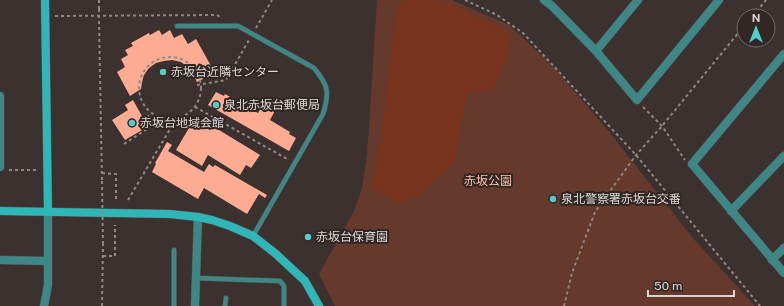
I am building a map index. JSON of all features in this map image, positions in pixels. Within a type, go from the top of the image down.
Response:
[{"type":"street","points":[[44,306],[48,285],[45,0]]},
{"type":"street","points":[[544,0],[553,3],[637,100],[719,0]]},
{"type":"street","points":[[596,51],[638,0]]},
{"type":"street","points":[[784,54],[692,164],[784,273]]},
{"type":"street","points":[[0,96],[0,167]]},
{"type":"street","points":[[731,212],[784,156]]},
{"type":"street","points":[[0,211],[170,214],[198,217],[230,226],[253,236],[276,254],[305,281],[319,306]]},
{"type":"street","points":[[195,306],[198,217]]},
{"type":"street","points":[[772,260],[784,248]]},
{"type":"street","points":[[0,260],[48,261]]},
{"type":"lane","points":[[177,26],[238,26],[314,68],[322,78],[327,89],[328,101],[324,114],[253,236]]},
{"type":"lane","points":[[174,250],[174,306]]},
{"type":"lane","points":[[196,278],[280,281],[284,286],[284,306]]},
{"type":"lane","points":[[225,306],[226,298]]},
{"type":"path","points":[[99,0],[103,244],[102,306]]},
{"type":"path","points":[[197,85],[226,80],[272,0]]},
{"type":"path","points":[[465,0],[497,15],[523,34],[636,155],[760,306]]},
{"type":"path","points":[[759,8],[766,0]]},
{"type":"path","points":[[55,16],[217,15],[238,26]]},
{"type":"path","points":[[564,306],[572,273],[595,212],[636,155],[662,126],[736,36]]},
{"type":"path","points":[[165,57],[174,57],[184,60],[192,65],[197,73],[200,84],[200,91],[195,107],[188,113],[177,118],[157,117],[144,106],[140,98],[138,90],[142,73],[156,60],[165,57]]},
{"type":"path","points":[[637,100],[662,126],[687,163],[692,164]]},
{"type":"path","points":[[195,107],[295,164]]},
{"type":"path","points":[[124,144],[150,127],[157,117]]},
{"type":"path","points":[[128,200],[177,118]]},
{"type":"path","points":[[0,167],[7,170],[39,170]]},
{"type":"path","points":[[102,173],[116,174],[116,202]]},
{"type":"path","points":[[103,256],[115,256],[115,225]]},
{"type":"green space","name":"赤坂公園","points":[[377,0],[452,0],[509,25],[551,64],[610,133],[692,237],[755,306],[335,306],[319,274],[354,211],[362,188],[367,155]]},
{"type":"shaded area","points":[[403,0],[439,0],[506,31],[510,39],[505,62],[492,91],[467,93],[454,163],[420,194],[399,203],[372,188],[380,143],[398,5]]},
{"type":"building","points":[[159,30],[162,35],[170,30],[174,38],[182,34],[188,44],[196,39],[215,73],[197,82],[188,67],[181,62],[172,60],[156,63],[149,68],[144,75],[141,89],[130,96],[117,72],[125,67],[121,59],[128,55],[125,50],[133,46],[131,43],[149,33],[150,35]]},
{"type":"building","points":[[216,92],[224,96],[225,94],[258,113],[262,106],[269,110],[273,102],[278,105],[270,120],[290,132],[289,134],[296,138],[289,151],[208,105]]},
{"type":"building","name":"赤坂台地域会館","points":[[133,100],[143,118],[148,115],[152,118],[149,126],[125,140],[112,120],[128,110],[125,105]]},
{"type":"building","points":[[196,116],[260,155],[251,168],[246,165],[240,175],[208,155],[202,166],[176,150]]},
{"type":"building","points":[[167,142],[172,145],[168,151],[204,172],[209,164],[213,167],[215,165],[267,195],[265,198],[259,194],[247,214],[204,188],[198,199],[152,172],[156,164],[155,163]]},
{"type":"place","name":"赤坂台近隣センター","points":[[163,72]]},
{"type":"place","name":"泉北赤坂台郵便局","points":[[216,105]]},
{"type":"place","name":"赤坂台地域会館","points":[[132,123]]},
{"type":"place","name":"泉北警察署赤坂台交番","points":[[553,199]]},
{"type":"place","name":"赤坂台保育園","points":[[308,237]]}]
